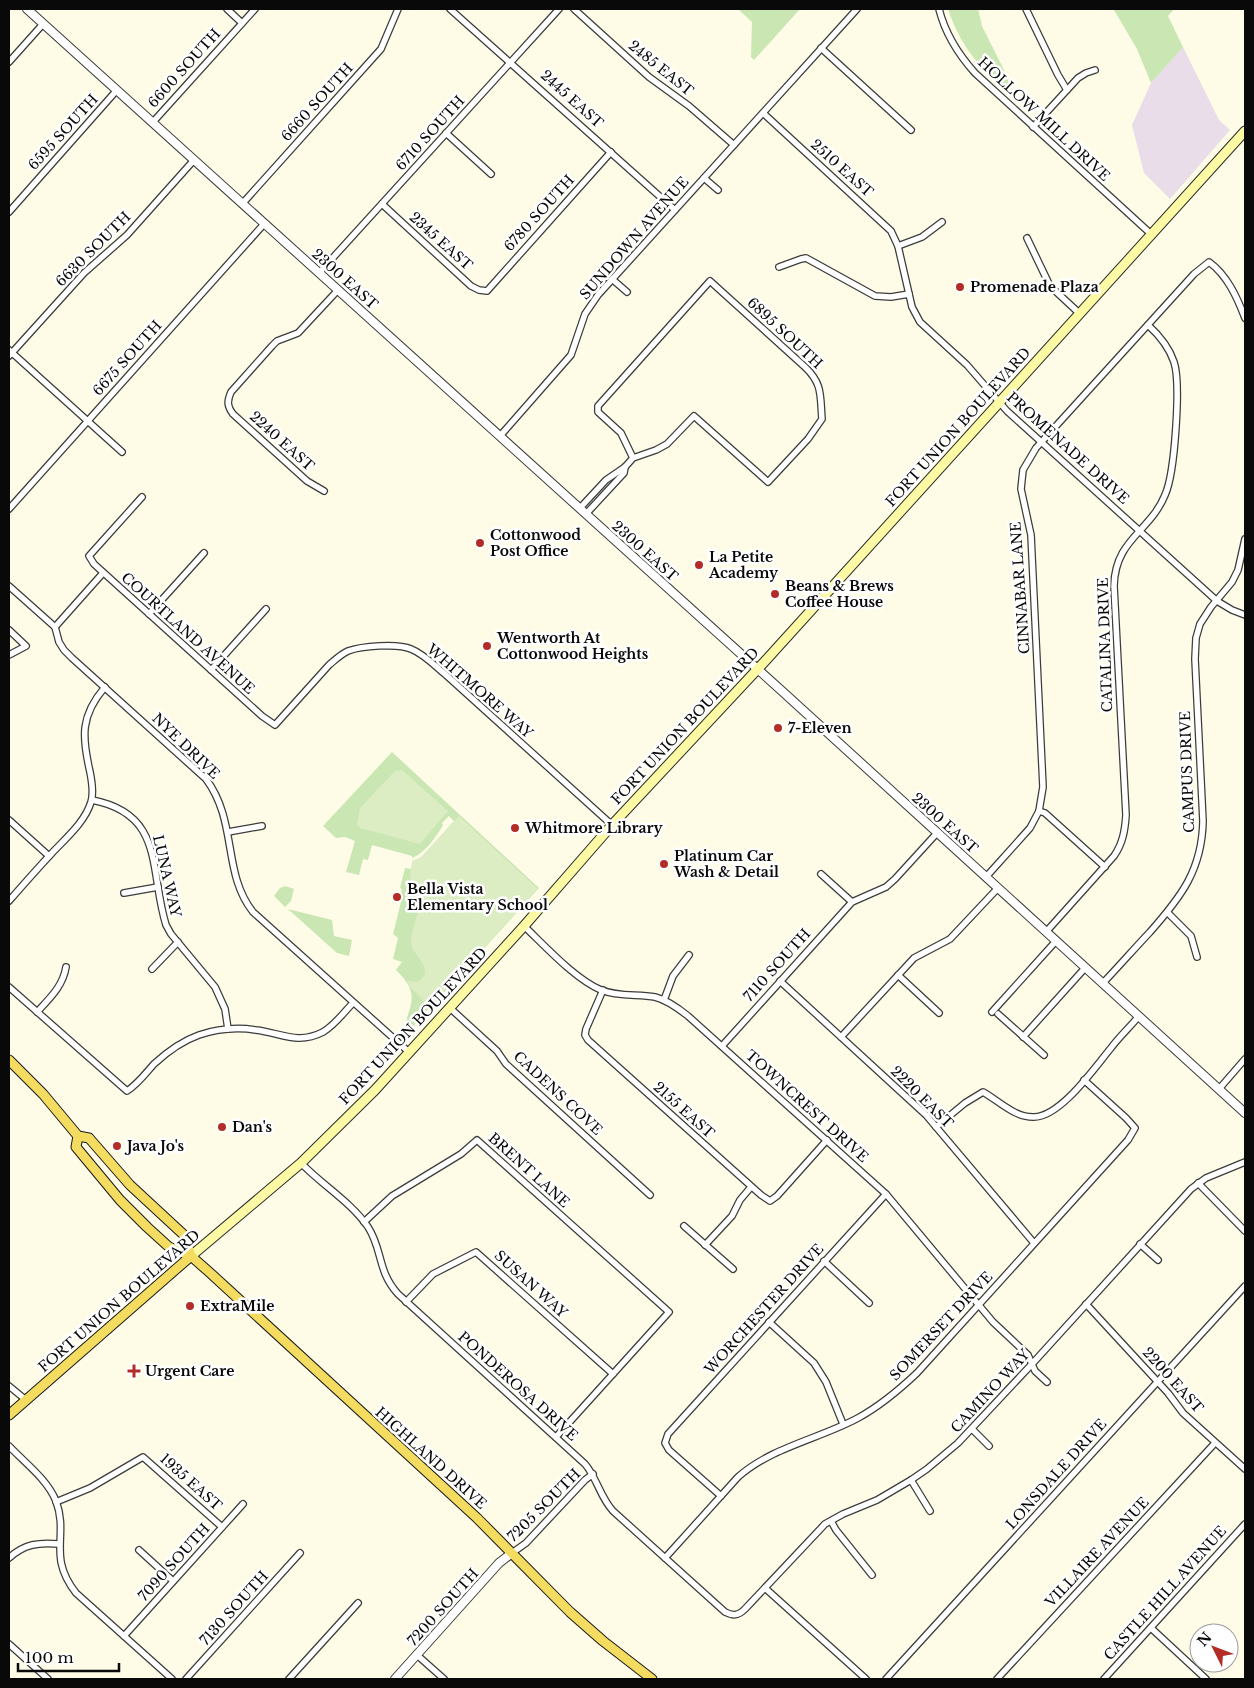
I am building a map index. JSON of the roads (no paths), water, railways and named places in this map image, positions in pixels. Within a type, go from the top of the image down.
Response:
[{"type":"main road","name":"FORT UNION BOULEVARD","points":[[9,1415],[301,1163],[365,1100],[410,1053],[612,825],[758,669],[1245,131]]},
{"type":"main road","name":"HIGHLAND DRIVE","points":[[9,1060],[43,1094],[78,1136],[89,1138],[130,1185],[184,1235],[191,1256]]},
{"type":"main road","name":"HIGHLAND DRIVE","points":[[78,1136],[76,1147],[120,1200],[169,1247],[191,1256],[437,1480],[585,1625],[652,1679]]},
{"type":"street","name":"2300 EAST","points":[[27,9],[758,669],[1245,1113]]},
{"type":"street","points":[[227,9],[242,23]]},
{"type":"street","name":"6600 SOUTH","points":[[152,122],[255,9]]},
{"type":"street","name":"6660 SOUTH","points":[[242,204],[381,49],[398,9]]},
{"type":"street","name":"2445 EAST","points":[[450,9],[511,61],[675,210]]},
{"type":"street","name":"6710 SOUTH","points":[[319,273],[559,9]]},
{"type":"street","name":"2485 EAST","points":[[574,9],[649,77],[689,106],[734,145]]},
{"type":"street","name":"SUNDOWN AVENUE","points":[[500,436],[571,355],[585,314],[591,304],[857,9]]},
{"type":"street","name":"HOLLOW MILL DRIVE","points":[[939,9],[946,31],[964,61],[986,84],[1151,234]]},
{"type":"street","points":[[1026,9],[1067,90]]},
{"type":"street","points":[[9,62],[44,24]]},
{"type":"street","points":[[821,48],[911,130]]},
{"type":"street","points":[[1033,127],[1078,78],[1095,70]]},
{"type":"street","name":"6595 SOUTH","points":[[9,212],[117,90]]},
{"type":"street","name":"2510 EAST","points":[[763,113],[885,224],[896,238],[898,246]]},
{"type":"street","points":[[446,133],[492,174]]},
{"type":"street","name":"6780 SOUTH","points":[[487,292],[611,152]]},
{"type":"street","name":"6630 SOUTH","points":[[10,353],[90,266],[127,235],[194,160]]},
{"type":"street","name":"SUNDOWN AVENUE","points":[[704,178],[718,190]]},
{"type":"street","name":"2345 EAST","points":[[382,204],[471,286],[487,292]]},
{"type":"street","points":[[898,246],[922,237],[942,222]]},
{"type":"street","name":"6675 SOUTH","points":[[9,509],[264,224]]},
{"type":"street","points":[[1027,238],[1050,286],[1080,313]]},
{"type":"street","name":"PROMENADE DRIVE","points":[[898,246],[912,308],[920,322],[967,365],[998,402],[1217,601],[1245,615]]},
{"type":"street","points":[[779,268],[806,258],[875,296],[891,297],[909,294]]},
{"type":"street","name":"CINNABAR LANE","points":[[986,877],[1030,828],[1039,811],[1043,787],[1031,535],[1022,496],[1021,482],[1027,461],[1041,442],[1194,274],[1209,262],[1221,272],[1238,300],[1245,318]]},
{"type":"street","points":[[612,279],[627,292]]},
{"type":"street","name":"6895 SOUTH","points":[[580,508],[606,480],[625,467],[633,458],[667,444],[694,416],[768,482],[808,439],[822,420],[819,384],[815,377],[710,281],[598,406],[598,412],[621,433],[633,458]]},
{"type":"street","name":"2240 EAST","points":[[324,491],[307,481],[233,414],[227,405],[231,392],[272,346],[277,341],[298,333],[338,290]]},
{"type":"street","name":"CATALINA DRIVE","points":[[1046,932],[1105,867],[1119,848],[1125,829],[1126,815],[1114,578],[1116,564],[1121,554],[1156,511],[1165,495],[1172,468],[1178,393],[1177,374],[1170,352],[1161,338],[1148,325]]},
{"type":"street","points":[[10,353],[122,452]]},
{"type":"street","name":"6895 SOUTH","points":[[586,514],[624,473],[625,467]]},
{"type":"street","name":"COURTLAND AVENUE","points":[[142,497],[89,556],[103,573],[262,716],[275,725]]},
{"type":"street","name":"CAMPUS DRIVE","points":[[1103,984],[1168,913],[1178,899],[1190,879],[1201,846],[1202,804],[1195,648],[1200,624],[1232,582],[1238,570],[1245,539]]},
{"type":"street","points":[[149,614],[204,553]]},
{"type":"street","points":[[55,627],[103,573]]},
{"type":"street","name":"NYE DRIVE","points":[[9,586],[55,627],[64,650],[206,779],[215,791],[221,804],[228,832],[236,881],[241,895],[248,906],[410,1053]]},
{"type":"street","points":[[211,670],[266,609]]},
{"type":"street","points":[[9,630],[26,646],[9,655]]},
{"type":"street","name":"WHITMORE WAY","points":[[275,725],[330,665],[349,650],[397,645],[410,648],[422,654],[446,675],[612,825]]},
{"type":"street","points":[[9,901],[84,816],[92,800],[92,784],[83,736],[84,723],[94,701],[105,687]]},
{"type":"street","name":"LUNA WAY","points":[[92,800],[111,804],[123,810],[133,817],[141,827],[150,848],[166,925],[215,986],[225,1009],[228,1029]]},
{"type":"street","points":[[1039,811],[1046,813],[1105,867]]},
{"type":"street","points":[[9,820],[49,856]]},
{"type":"street","points":[[228,832],[262,826]]},
{"type":"street","points":[[821,874],[852,902],[886,887],[937,833]]},
{"type":"street","points":[[124,892],[158,887]]},
{"type":"street","points":[[842,1037],[914,958],[950,939],[998,888]]},
{"type":"street","name":"7110 SOUTH","points":[[722,1046],[852,902]]},
{"type":"street","points":[[1168,913],[1191,936],[1197,957]]},
{"type":"street","name":"TOWNCREST DRIVE","points":[[524,926],[581,978],[592,985],[617,994],[664,1000],[688,1016],[886,1194],[993,1322],[1028,1355],[1036,1371],[1047,1382]]},
{"type":"street","points":[[1044,1055],[995,1013],[1056,941]]},
{"type":"street","points":[[152,969],[178,942]]},
{"type":"street","points":[[664,1000],[673,976],[689,955]]},
{"type":"street","points":[[37,1012],[59,988],[66,968]]},
{"type":"street","points":[[1023,1036],[1085,968]]},
{"type":"street","points":[[898,975],[939,1013]]},
{"type":"street","name":"2220 EAST","points":[[780,981],[917,1106],[1034,1243]]},
{"type":"street","points":[[9,987],[127,1091],[135,1086],[167,1053],[182,1042],[212,1031],[228,1029],[257,1030],[296,1039],[310,1037],[324,1032],[353,1002]]},
{"type":"street","name":"2155 EAST","points":[[603,990],[585,1035],[594,1046],[751,1187],[770,1201],[777,1196],[827,1140]]},
{"type":"street","name":"CADENS COVE","points":[[450,1008],[497,1051],[506,1064],[650,1195]]},
{"type":"street","points":[[936,1127],[965,1103],[983,1092],[1021,1116],[1035,1118],[1047,1115],[1058,1108],[1139,1016]]},
{"type":"street","points":[[1219,1089],[1245,1059]]},
{"type":"street","name":"SOMERSET DRIVE","points":[[665,1558],[738,1477],[761,1461],[877,1407],[917,1373],[1128,1140],[1135,1128],[1084,1080]]},
{"type":"street","name":"BRENT LANE","points":[[364,1222],[392,1196],[461,1154],[477,1140],[669,1312],[613,1374]]},
{"type":"street","name":"CAMINO WAY","points":[[735,1615],[741,1614],[815,1533],[831,1521],[877,1500],[911,1480],[942,1457],[972,1429],[1190,1189],[1198,1183],[1245,1162]]},
{"type":"street","name":"PONDEROSA DRIVE","points":[[301,1163],[364,1222],[374,1238],[385,1278],[391,1287],[585,1464],[593,1474],[607,1504],[725,1612],[735,1615]]},
{"type":"street","points":[[1198,1183],[1245,1231]]},
{"type":"street","points":[[706,1245],[732,1216],[740,1200],[751,1187]]},
{"type":"street","name":"WORCHESTER DRIVE","points":[[721,1496],[669,1450],[665,1443],[668,1434],[886,1194]]},
{"type":"street","points":[[684,1226],[733,1270]]},
{"type":"street","points":[[1140,1244],[1158,1260]]},
{"type":"street","name":"SUSAN WAY","points":[[406,1302],[433,1274],[476,1252],[613,1374]]},
{"type":"street","points":[[824,1261],[869,1303]]},
{"type":"street","name":"LONSDALE DRIVE","points":[[886,1679],[1245,1286]]},
{"type":"street","name":"2200 EAST","points":[[1086,1304],[1168,1393],[1183,1413],[1245,1469]]},
{"type":"street","points":[[769,1322],[814,1364],[826,1382],[843,1424]]},
{"type":"street","points":[[556,1437],[613,1374]]},
{"type":"street","points":[[9,1386],[26,1400]]},
{"type":"street","points":[[972,1429],[989,1446]]},
{"type":"street","name":"VILLAIRE AVENUE","points":[[997,1679],[1215,1443]]},
{"type":"street","points":[[9,1446],[45,1483],[56,1502],[60,1521],[60,1563],[67,1582],[172,1679]]},
{"type":"street","name":"1935 EAST","points":[[56,1502],[90,1488],[143,1457],[222,1527]]},
{"type":"street","name":"7205 SOUTH","points":[[512,1553],[526,1544],[584,1480],[593,1474]]},
{"type":"street","points":[[911,1480],[930,1511]]},
{"type":"street","name":"7090 SOUTH","points":[[124,1636],[243,1504]]},
{"type":"street","points":[[831,1521],[872,1575]]},
{"type":"street","name":"CASTLE HILL AVENUE","points":[[1104,1679],[1245,1524]]},
{"type":"street","points":[[9,1558],[22,1548],[36,1543],[59,1544]]},
{"type":"street","points":[[139,1550],[173,1581]]},
{"type":"street","name":"7200 SOUTH","points":[[395,1679],[499,1563],[512,1553]]},
{"type":"street","name":"7130 SOUTH","points":[[186,1679],[300,1554]]},
{"type":"street","points":[[765,1588],[866,1679]]},
{"type":"street","points":[[290,1679],[358,1603]]},
{"type":"street","points":[[1150,1628],[1206,1679]]},
{"type":"street","points":[[9,1644],[48,1679]]},
{"type":"street","points":[[417,1655],[444,1679]]},
{"type":"place","name":"Promenade Plaza","points":[[960,287]]},
{"type":"place","name":"Cottonwood Post Office","points":[[480,543]]},
{"type":"place","name":"La Petite Academy","points":[[699,565]]},
{"type":"place","name":"Beans & Brews Coffee House","points":[[775,594]]},
{"type":"place","name":"Wentworth At Cottonwood Heights","points":[[487,646]]},
{"type":"place","name":"7-Eleven","points":[[778,728]]},
{"type":"place","name":"Whitmore Library","points":[[515,828]]},
{"type":"place","name":"Platinum Car Wash & Detail","points":[[664,864]]},
{"type":"place","name":"Bella Vista Elementary School","points":[[397,897]]},
{"type":"place","name":"Dan's","points":[[222,1127]]},
{"type":"place","name":"Java Jo's","points":[[117,1146]]},
{"type":"place","name":"ExtraMile","points":[[190,1306]]},
{"type":"place","name":"Urgent Care","points":[[134,1371]]}]
